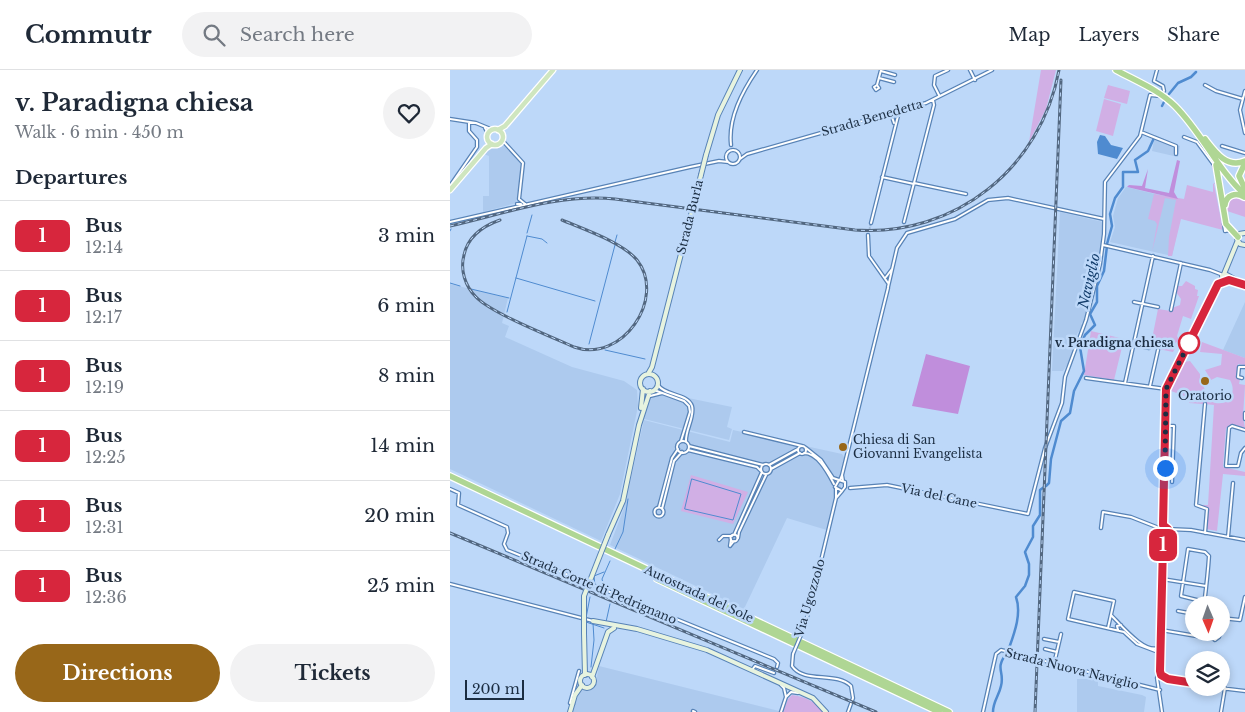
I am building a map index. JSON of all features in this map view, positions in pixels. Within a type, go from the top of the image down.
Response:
[{"type":"highway","points":[[1116,70],[1171,102],[1226,175],[1245,196]]},
{"type":"highway","points":[[1122,70],[1169,97],[1185,113],[1229,174],[1245,190]]},
{"type":"highway","points":[[1200,134],[1214,151],[1228,162],[1245,162]]},
{"type":"highway","points":[[1205,146],[1218,168],[1227,227],[1238,239]]},
{"type":"highway","points":[[1245,162],[1239,176],[1245,190]]},
{"type":"highway","points":[[1227,227],[1226,201],[1235,194],[1245,196]]},
{"type":"highway","points":[[1227,227],[1244,232]]},
{"type":"highway","name":"Autostrada del Sole","points":[[450,476],[949,712]]},
{"type":"highway","name":"Autostrada del Sole","points":[[450,480],[939,712]]},
{"type":"main road","points":[[490,142],[501,142],[505,126],[553,70]]},
{"type":"main road","name":"Strada Burla","points":[[639,425],[643,389],[641,381],[652,367],[706,155],[720,112],[740,70]]},
{"type":"main road","points":[[450,190],[486,148],[490,142],[488,134],[505,126]]},
{"type":"main road","points":[[495,130],[502,134]]},
{"type":"main road","points":[[1244,232],[1238,239],[1225,275],[1245,285]]},
{"type":"main road","points":[[1235,251],[1245,245],[1238,239]]},
{"type":"main road","name":"Strada Burla","points":[[570,712],[582,685],[581,680],[585,675],[584,596],[623,502],[646,400],[658,385],[652,367]]},
{"type":"main road","points":[[648,374],[654,375]]},
{"type":"main road","points":[[643,389],[652,391]]},
{"type":"main road","points":[[588,620],[609,628],[643,631]]},
{"type":"main road","points":[[609,628],[628,628],[643,631],[696,646],[806,695],[819,703],[826,712]]},
{"type":"main road","points":[[585,675],[592,677],[609,628]]},
{"type":"main road","name":"Strada Burla","points":[[582,685],[586,688],[592,686],[592,677]]},
{"type":"street","name":"Strada Benedetta","points":[[719,161],[729,151],[736,110],[746,87],[757,70]]},
{"type":"street","points":[[877,85],[881,70],[895,74]]},
{"type":"street","points":[[940,96],[934,86],[935,76],[948,70]]},
{"type":"street","points":[[970,70],[975,80]]},
{"type":"street","name":"Strada Benedetta","points":[[450,222],[517,205],[719,161],[736,163],[747,154],[933,100],[992,70]]},
{"type":"street","points":[[1157,70],[1154,81],[1164,86],[1164,91]]},
{"type":"street","points":[[879,78],[894,82]]},
{"type":"street","points":[[1205,85],[1216,92],[1242,98]]},
{"type":"street","points":[[1245,91],[1240,110],[1245,133]]},
{"type":"street","points":[[1160,96],[1150,96],[1141,132],[1136,142],[1105,182],[1105,245],[1225,275],[1218,284],[1166,389],[1163,525]]},
{"type":"street","points":[[904,222],[934,105],[933,100]]},
{"type":"street","points":[[871,223],[894,126],[901,110]]},
{"type":"street","points":[[893,112],[897,117]]},
{"type":"street","points":[[893,112],[894,126]]},
{"type":"street","points":[[885,115],[892,117]]},
{"type":"street","points":[[450,119],[495,130]]},
{"type":"street","points":[[450,186],[477,147],[477,140],[469,131],[468,122]]},
{"type":"street","points":[[485,128],[488,134]]},
{"type":"street","points":[[1141,132],[1176,146],[1176,154]]},
{"type":"street","points":[[1184,137],[1198,142],[1214,165],[1227,227]]},
{"type":"street","points":[[501,142],[523,163],[517,205]]},
{"type":"street","points":[[729,151],[734,150],[731,145]]},
{"type":"street","points":[[1222,146],[1245,153]]},
{"type":"street","name":"Strada Benedetta","points":[[734,150],[747,154]]},
{"type":"street","points":[[738,152],[740,159]]},
{"type":"street","points":[[726,155],[728,162]]},
{"type":"street","points":[[882,177],[966,194]]},
{"type":"street","points":[[835,487],[842,475],[890,273],[899,243],[907,234],[950,221],[996,198],[1008,198],[1104,219]]},
{"type":"street","points":[[517,205],[521,203],[519,199]]},
{"type":"street","name":"Strada Benedetta","points":[[521,203],[527,204]]},
{"type":"street","points":[[868,235],[869,256],[885,278],[888,287]]},
{"type":"street","name":"Via del Cane","points":[[845,487],[887,485],[1027,514],[1045,448],[1062,404],[1065,376],[1086,320],[1105,245]]},
{"type":"street","points":[[1125,383],[1153,256]]},
{"type":"street","points":[[1171,310],[1181,263]]},
{"type":"street","points":[[879,272],[890,273]]},
{"type":"street","points":[[885,278],[890,273]]},
{"type":"street","points":[[1134,302],[1158,308]]},
{"type":"street","points":[[1125,343],[1149,348]]},
{"type":"street","points":[[1150,386],[1158,350]]},
{"type":"street","points":[[1242,378],[1238,378],[1239,367],[1245,368]]},
{"type":"street","points":[[1086,378],[1166,389]]},
{"type":"street","points":[[658,385],[662,390],[685,399],[691,405],[692,412],[686,442]]},
{"type":"street","points":[[652,391],[667,394],[684,401],[690,406],[681,441],[672,458],[660,508],[663,514],[660,516],[655,515],[654,510],[660,508]]},
{"type":"street","points":[[646,400],[658,393],[667,394]]},
{"type":"street","points":[[1205,404],[1196,506],[1207,509],[1205,533]]},
{"type":"street","points":[[1245,413],[1245,419]]},
{"type":"street","points":[[1166,426],[1174,426],[1172,482]]},
{"type":"street","points":[[1245,430],[1232,426],[1229,428],[1226,466],[1238,466],[1241,453],[1244,453],[1245,448]]},
{"type":"street","points":[[1166,430],[1174,430]]},
{"type":"street","points":[[744,432],[802,446],[821,460],[833,478],[843,481]]},
{"type":"street","points":[[681,441],[686,442],[689,446],[769,466],[802,446]]},
{"type":"street","points":[[795,443],[800,453]]},
{"type":"street","points":[[688,450],[689,446]]},
{"type":"street","points":[[804,453],[806,448]]},
{"type":"street","points":[[678,449],[682,452]]},
{"type":"street","points":[[660,508],[674,461],[682,452],[688,450],[756,467],[766,475]]},
{"type":"street","points":[[738,538],[738,532],[766,475],[771,469],[800,453],[809,454],[818,460],[835,487],[842,491]]},
{"type":"street","points":[[732,538],[763,465]]},
{"type":"street","points":[[842,475],[845,487]]},
{"type":"street","points":[[1228,537],[1234,483]]},
{"type":"street","name":"Via Ugozzolo","points":[[835,487],[836,498],[809,611],[793,654],[792,666],[799,673],[838,679],[851,686],[853,698],[848,712]]},
{"type":"street","name":"Via Ugozzolo","points":[[836,498],[845,487]]},
{"type":"street","name":"Strada Corte di Pedrignano","points":[[450,489],[459,493],[458,505],[507,527],[508,533],[504,544],[507,550],[774,659],[778,663],[777,667]]},
{"type":"street","points":[[1101,528],[1103,512],[1130,517],[1159,528],[1160,532],[1164,534]]},
{"type":"street","points":[[1159,528],[1163,525]]},
{"type":"street","points":[[1163,525],[1168,529],[1245,540]]},
{"type":"street","points":[[1160,691],[1164,534],[1168,529]]},
{"type":"street","points":[[719,540],[722,537],[728,536],[738,538]]},
{"type":"street","points":[[732,538],[738,538]]},
{"type":"street","points":[[1185,597],[1181,596],[1186,551],[1209,554],[1205,596]]},
{"type":"street","points":[[1162,579],[1206,586]]},
{"type":"street","points":[[450,584],[588,620]]},
{"type":"street","points":[[1108,628],[1114,601],[1074,592],[1068,619],[1108,628],[1118,630],[1128,634],[1137,644],[1158,652],[1160,655]]},
{"type":"street","points":[[1230,619],[1239,620],[1245,597]]},
{"type":"street","points":[[1178,612],[1185,613]]},
{"type":"street","points":[[1110,615],[1140,644],[1156,649],[1161,645]]},
{"type":"street","points":[[1118,630],[1117,626],[1121,625]]},
{"type":"street","points":[[1161,630],[1185,633]]},
{"type":"street","points":[[1054,664],[1061,634]]},
{"type":"street","points":[[1044,638],[1059,642]]},
{"type":"street","points":[[1044,649],[1057,652]]},
{"type":"street","name":"Strada Nuova Naviglio","points":[[983,712],[996,654],[1001,650],[1160,691]]},
{"type":"street","points":[[752,670],[756,666],[774,673]]},
{"type":"street","points":[[573,704],[570,703],[579,671]]},
{"type":"street","points":[[1161,676],[1185,682]]},
{"type":"street","points":[[1161,676],[1162,712]]},
{"type":"street","points":[[1160,680],[1168,679]]},
{"type":"street","points":[[775,681],[787,693]]},
{"type":"street","name":"Strada Nuova Naviglio","points":[[1148,688],[1159,686]]},
{"type":"street","points":[[781,712],[790,688]]},
{"type":"street","points":[[1230,689],[1245,692]]},
{"type":"street","points":[[787,693],[794,692],[806,695]]},
{"type":"street","points":[[1221,712],[1224,696]]},
{"type":"shaded area","points":[[1041,70],[1056,70],[1046,109],[1029,142]]},
{"type":"shaded area","points":[[1108,85],[1130,91],[1127,104],[1104,98]]},
{"type":"shaded area","points":[[1104,99],[1121,104],[1113,136],[1096,131]]},
{"type":"shaded area","points":[[1155,135],[1180,146],[1178,157],[1152,151]]},
{"type":"shaded area","points":[[503,145],[519,159],[522,166],[516,203],[483,212],[483,196],[489,196],[489,156],[484,154],[487,148]]},
{"type":"shaded area","points":[[1200,147],[1205,148],[1216,166],[1214,166],[1217,183],[1214,184],[1223,230],[1181,219],[1172,256],[1168,256],[1169,237],[1176,200],[1165,198],[1152,252],[1157,224],[1155,221],[1148,219],[1154,194],[1184,199],[1187,185],[1213,192],[1213,184],[1216,182],[1211,163]]},
{"type":"shaded area","points":[[1177,160],[1180,161],[1174,192],[1178,199],[1127,187],[1129,185],[1142,186],[1148,169],[1145,188],[1169,193]]},
{"type":"shaded area","points":[[1126,187],[1184,201],[1172,256],[1110,242],[1115,227],[1113,216],[1118,198]]},
{"type":"shaded area","points":[[1231,196],[1245,198],[1245,217],[1227,211],[1226,204]]},
{"type":"shaded area","points":[[1060,212],[1103,222],[1100,257],[1095,258],[1099,260],[1097,269],[1086,268],[1096,271],[1095,276],[1092,275],[1094,278],[1090,285],[1089,296],[1086,297],[1088,300],[1085,321],[1081,323],[1083,326],[1077,334],[1070,361],[1063,371],[1052,371]]},
{"type":"shaded area","points":[[1186,281],[1195,286],[1195,289],[1198,290],[1197,296],[1199,296],[1191,319],[1183,316],[1177,336],[1179,340],[1172,346],[1175,348],[1173,352],[1135,344],[1136,339],[1151,344],[1158,309],[1171,311],[1172,308],[1180,305],[1181,299],[1176,292],[1177,286],[1182,286]]},
{"type":"shaded area","points":[[450,284],[508,298],[502,323],[509,326],[505,337],[572,367],[624,381],[637,390],[638,406],[620,494],[601,541],[450,469]]},
{"type":"shaded area","points":[[1245,302],[1245,358],[1223,350]]},
{"type":"shaded area","points":[[1091,331],[1124,339],[1114,380],[1084,375]]},
{"type":"shaded area","points":[[1202,342],[1245,358],[1245,365],[1238,364],[1237,378],[1240,379],[1239,384],[1245,385],[1243,416],[1245,429],[1232,425],[1226,428],[1223,467],[1245,472],[1245,476],[1223,474],[1217,531],[1206,529],[1208,509],[1197,505],[1208,505],[1214,405],[1205,404],[1206,395],[1209,400],[1220,403],[1229,400],[1233,391],[1230,380],[1217,377],[1211,380],[1205,370],[1221,365],[1222,354],[1200,352]]},
{"type":"shaded area","points":[[926,354],[970,366],[958,414],[912,406]]},
{"type":"shaded area","points":[[1190,361],[1200,374],[1205,390],[1203,404],[1189,403],[1190,398],[1171,391],[1184,362]]},
{"type":"shaded area","points":[[667,389],[688,398],[732,407],[727,427],[732,429],[729,440],[644,419],[648,398],[653,393]]},
{"type":"shaded area","points":[[644,420],[730,442],[733,430],[842,454],[847,462],[830,531],[787,518],[744,609],[610,545],[624,508]]},
{"type":"shaded area","points":[[691,475],[748,492],[733,524],[681,511]]},
{"type":"shaded area","points":[[599,666],[779,712],[572,712],[580,691],[583,689],[591,690],[595,687]]},
{"type":"shaded area","points":[[1077,679],[1098,679],[1098,686],[1142,695],[1146,697],[1144,712],[1077,712]]},
{"type":"shaded area","points":[[792,695],[809,700],[824,712],[783,712],[788,699]]},
{"type":"water","points":[[1100,135],[1105,136],[1111,145],[1123,148],[1117,159],[1098,154],[1097,142]]},
{"type":"waterway","name":"Naviglio","points":[[1169,94],[1178,83],[1191,77],[1196,72]]},
{"type":"waterway","name":"Naviglio","points":[[1162,106],[1165,100]]},
{"type":"waterway","name":"Naviglio","points":[[1107,244],[1112,226],[1110,214],[1115,198],[1123,187],[1123,172],[1138,172],[1135,160],[1148,151],[1154,138]]},
{"type":"waterway","points":[[527,233],[532,215]]},
{"type":"waterway","points":[[615,242],[617,235]]},
{"type":"waterway","points":[[527,236],[542,239],[547,243]]},
{"type":"waterway","points":[[507,312],[527,236]]},
{"type":"waterway","points":[[589,344],[615,245]]},
{"type":"waterway","name":"Naviglio","points":[[1046,486],[1049,483],[1051,459],[1061,421],[1070,413],[1074,391],[1084,371],[1080,347],[1085,335],[1095,325],[1090,314],[1097,302],[1097,286],[1104,271],[1107,246]]},
{"type":"waterway","points":[[516,278],[595,301]]},
{"type":"waterway","points":[[450,283],[460,286]]},
{"type":"waterway","points":[[471,289],[509,298]]},
{"type":"waterway","points":[[605,350],[645,359]]},
{"type":"waterway","points":[[692,479],[741,494],[733,520],[685,509],[692,479]]},
{"type":"waterway","name":"Naviglio","points":[[1008,651],[1018,617],[1016,597],[1025,586],[1029,575],[1029,564],[1025,552],[1033,537],[1033,526],[1040,515],[1040,490],[1044,487]]},
{"type":"waterway","points":[[615,549],[623,532],[628,499]]},
{"type":"waterway","points":[[604,588],[602,579],[610,561]]},
{"type":"waterway","points":[[595,586],[594,576],[604,572]]},
{"type":"waterway","points":[[586,618],[590,597]]},
{"type":"waterway","points":[[606,622],[610,604]]},
{"type":"waterway","points":[[586,622],[604,628]]},
{"type":"waterway","points":[[591,667],[594,640],[593,623]]},
{"type":"waterway","name":"Naviglio","points":[[993,712],[1002,681],[1000,667],[1007,653]]},
{"type":"tunnel","points":[[868,235],[871,223]]},
{"type":"railway","points":[[450,226],[532,206],[573,199],[594,198],[615,199],[855,230],[892,229],[927,222],[959,208],[988,189],[1013,166],[1034,137],[1049,105],[1059,70]]},
{"type":"railway","points":[[1035,712],[1061,80]]},
{"type":"railway","points":[[500,220],[488,225],[477,233],[466,248],[463,272],[466,283],[472,293],[495,310],[574,347],[592,350],[608,346],[623,337],[635,324],[643,309],[647,292],[645,275],[637,260],[622,247],[562,220]]},
{"type":"railway","points":[[450,533],[876,712]]},
{"type":"bus line","name":"1","points":[[1185,682],[1164,678],[1160,671],[1163,544],[1164,534],[1166,534],[1168,529],[1163,525],[1166,389],[1218,284],[1229,280],[1245,285]]},
{"type":"place","name":"v. Paradigna chiesa","points":[[1189,343]]},
{"type":"place","name":"Oratorio","points":[[1205,381]]},
{"type":"place","name":"Chiesa di San Giovanni Evangelista","points":[[843,447]]},
{"type":"route","points":[[1165,468],[1166,389],[1189,343]]}]
